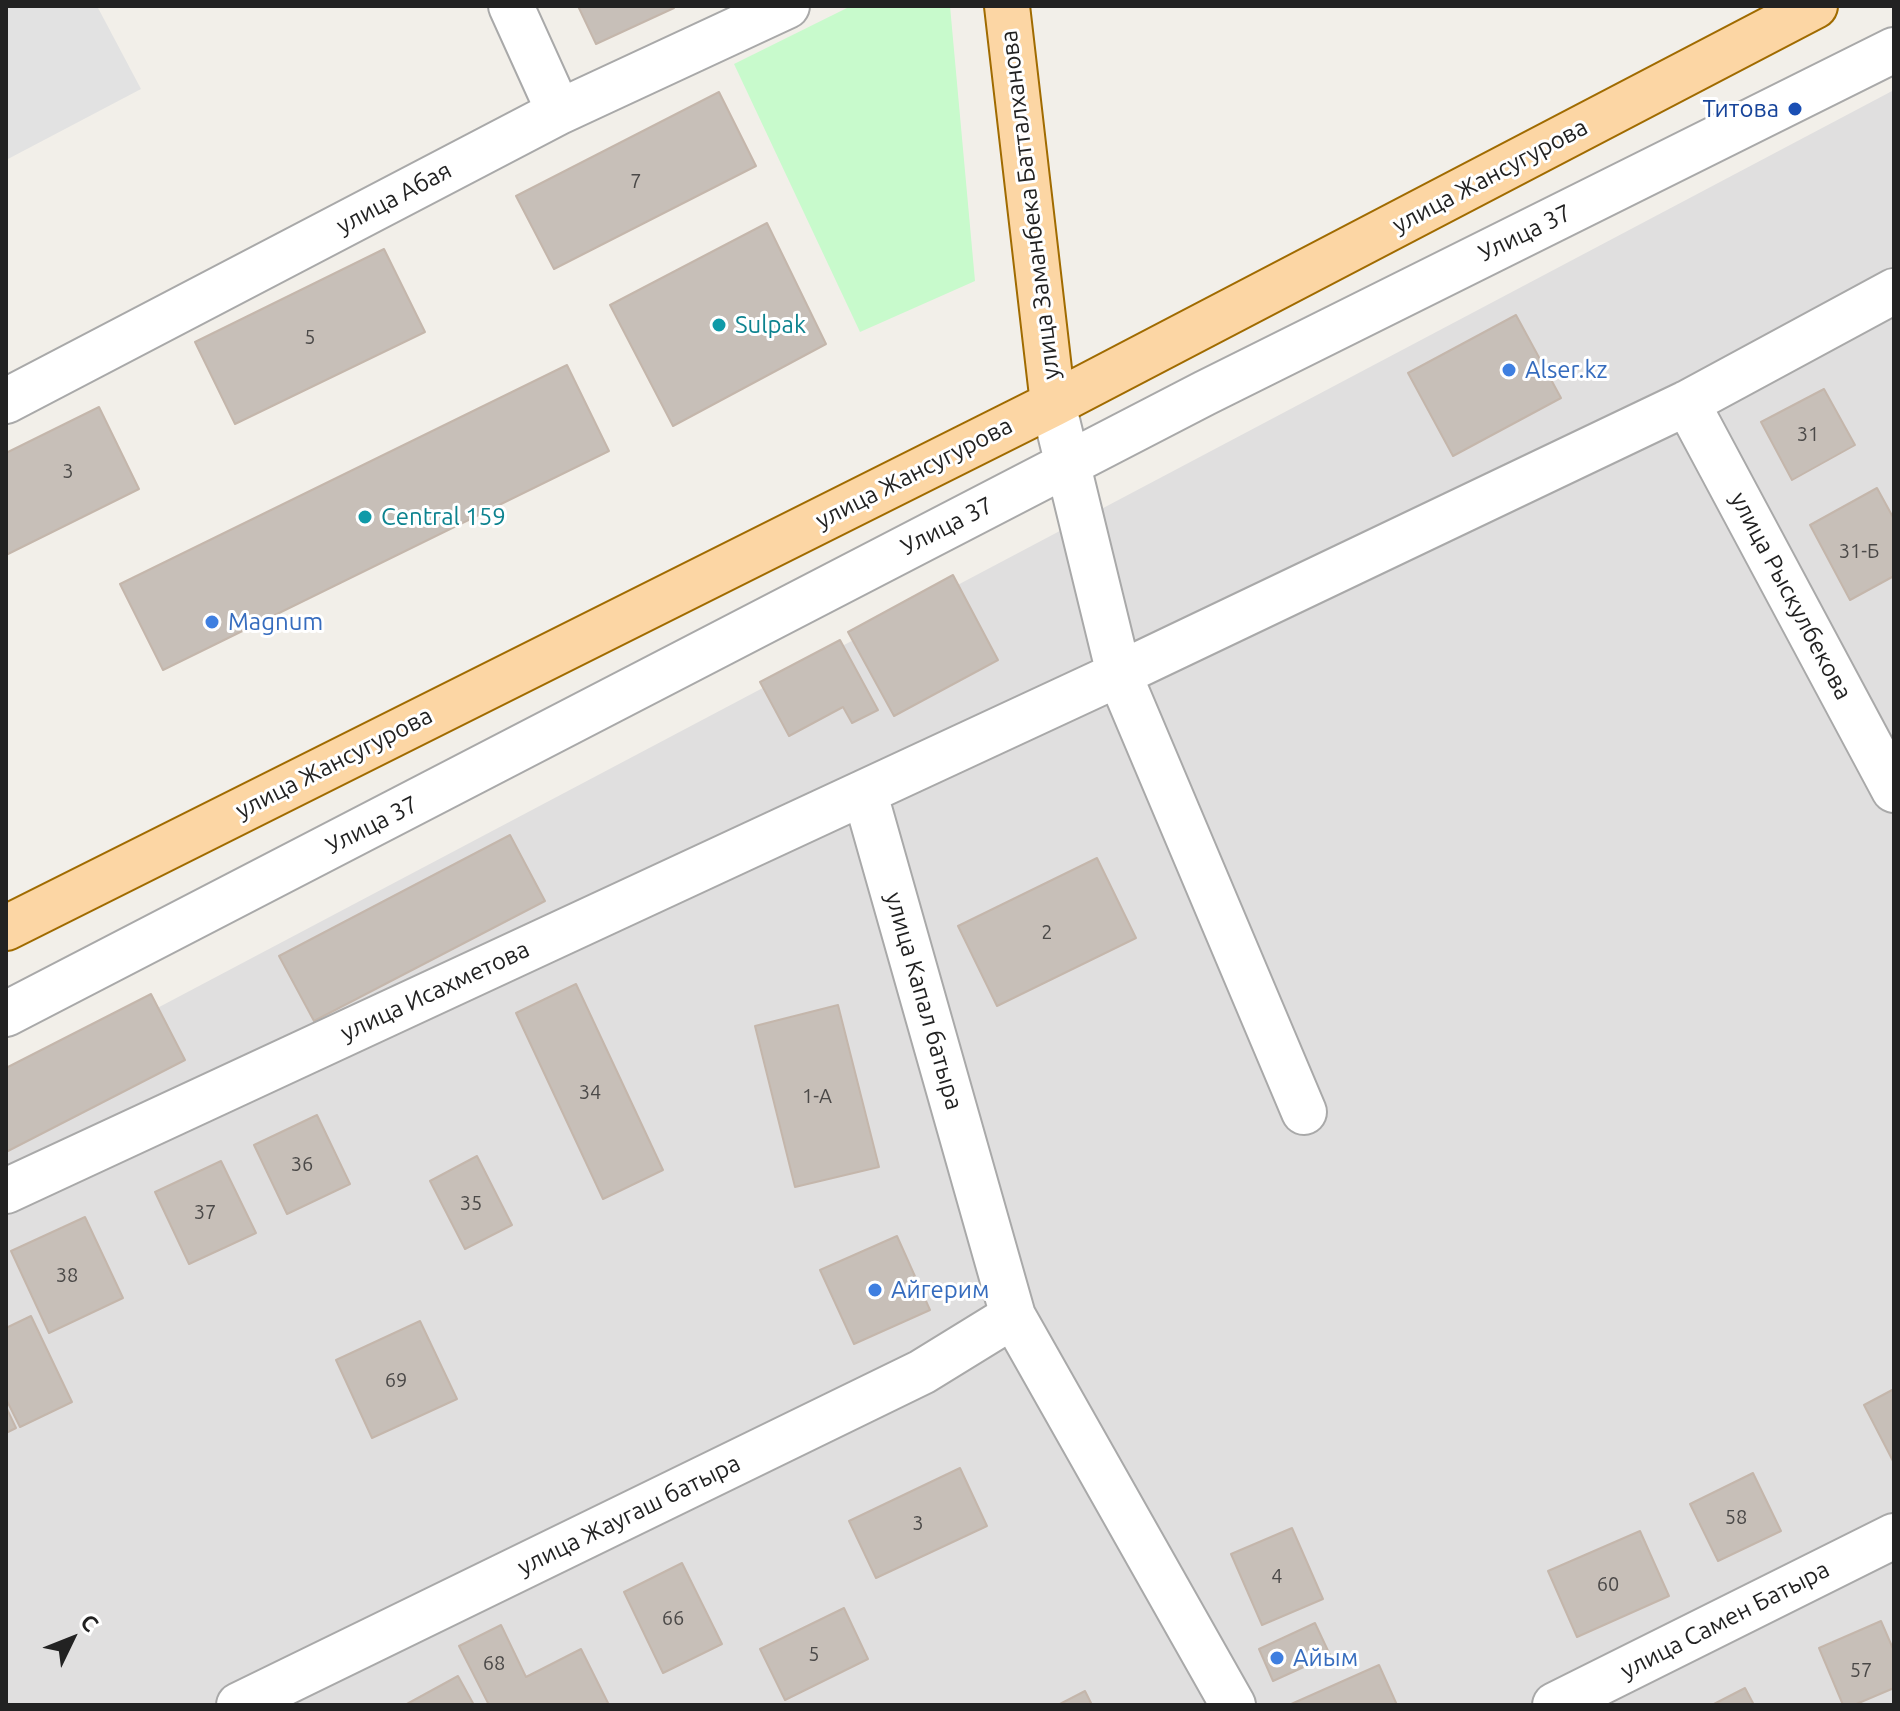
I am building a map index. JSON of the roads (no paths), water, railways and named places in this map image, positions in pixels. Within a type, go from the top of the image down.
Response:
[{"type":"main road","name":"улица Заманбека Батталханова","points":[[1007,6],[1053,404]]},
{"type":"main road","name":"улица Жансугурова","points":[[6,928],[1053,404],[1815,6]]},
{"type":"street","points":[[511,6],[559,112]]},
{"type":"street","name":"улица Абая","points":[[6,401],[559,112],[787,6]]},
{"type":"street","name":"Улица 37","points":[[6,1014],[1205,393],[1894,50]]},
{"type":"street","points":[[865,794],[1687,403],[1894,291]]},
{"type":"street","name":"улица Рыскулбекова","points":[[1687,403],[1894,790]]},
{"type":"street","points":[[1053,404],[1119,674],[1304,1112]]},
{"type":"street","name":"улица Исахметова","points":[[6,1191],[865,794]]},
{"type":"street","name":"улица Капал батыра","points":[[865,794],[1013,1316],[1233,1705]]},
{"type":"street","name":"улица Жаугаш батыра","points":[[239,1705],[922,1372],[1013,1316]]},
{"type":"street","name":"улица Самен Батыра","points":[[1555,1705],[1894,1536]]},
{"type":"place","name":"Титова","points":[[1795,109]]},
{"type":"place","name":"Sulpak","points":[[719,325]]},
{"type":"place","name":"Alser.kz","points":[[1509,370]]},
{"type":"place","name":"Central 159","points":[[365,517]]},
{"type":"place","name":"Magnum","points":[[212,622]]},
{"type":"place","name":"Айгерим","points":[[875,1290]]},
{"type":"place","name":"Айым","points":[[1277,1658]]}]
